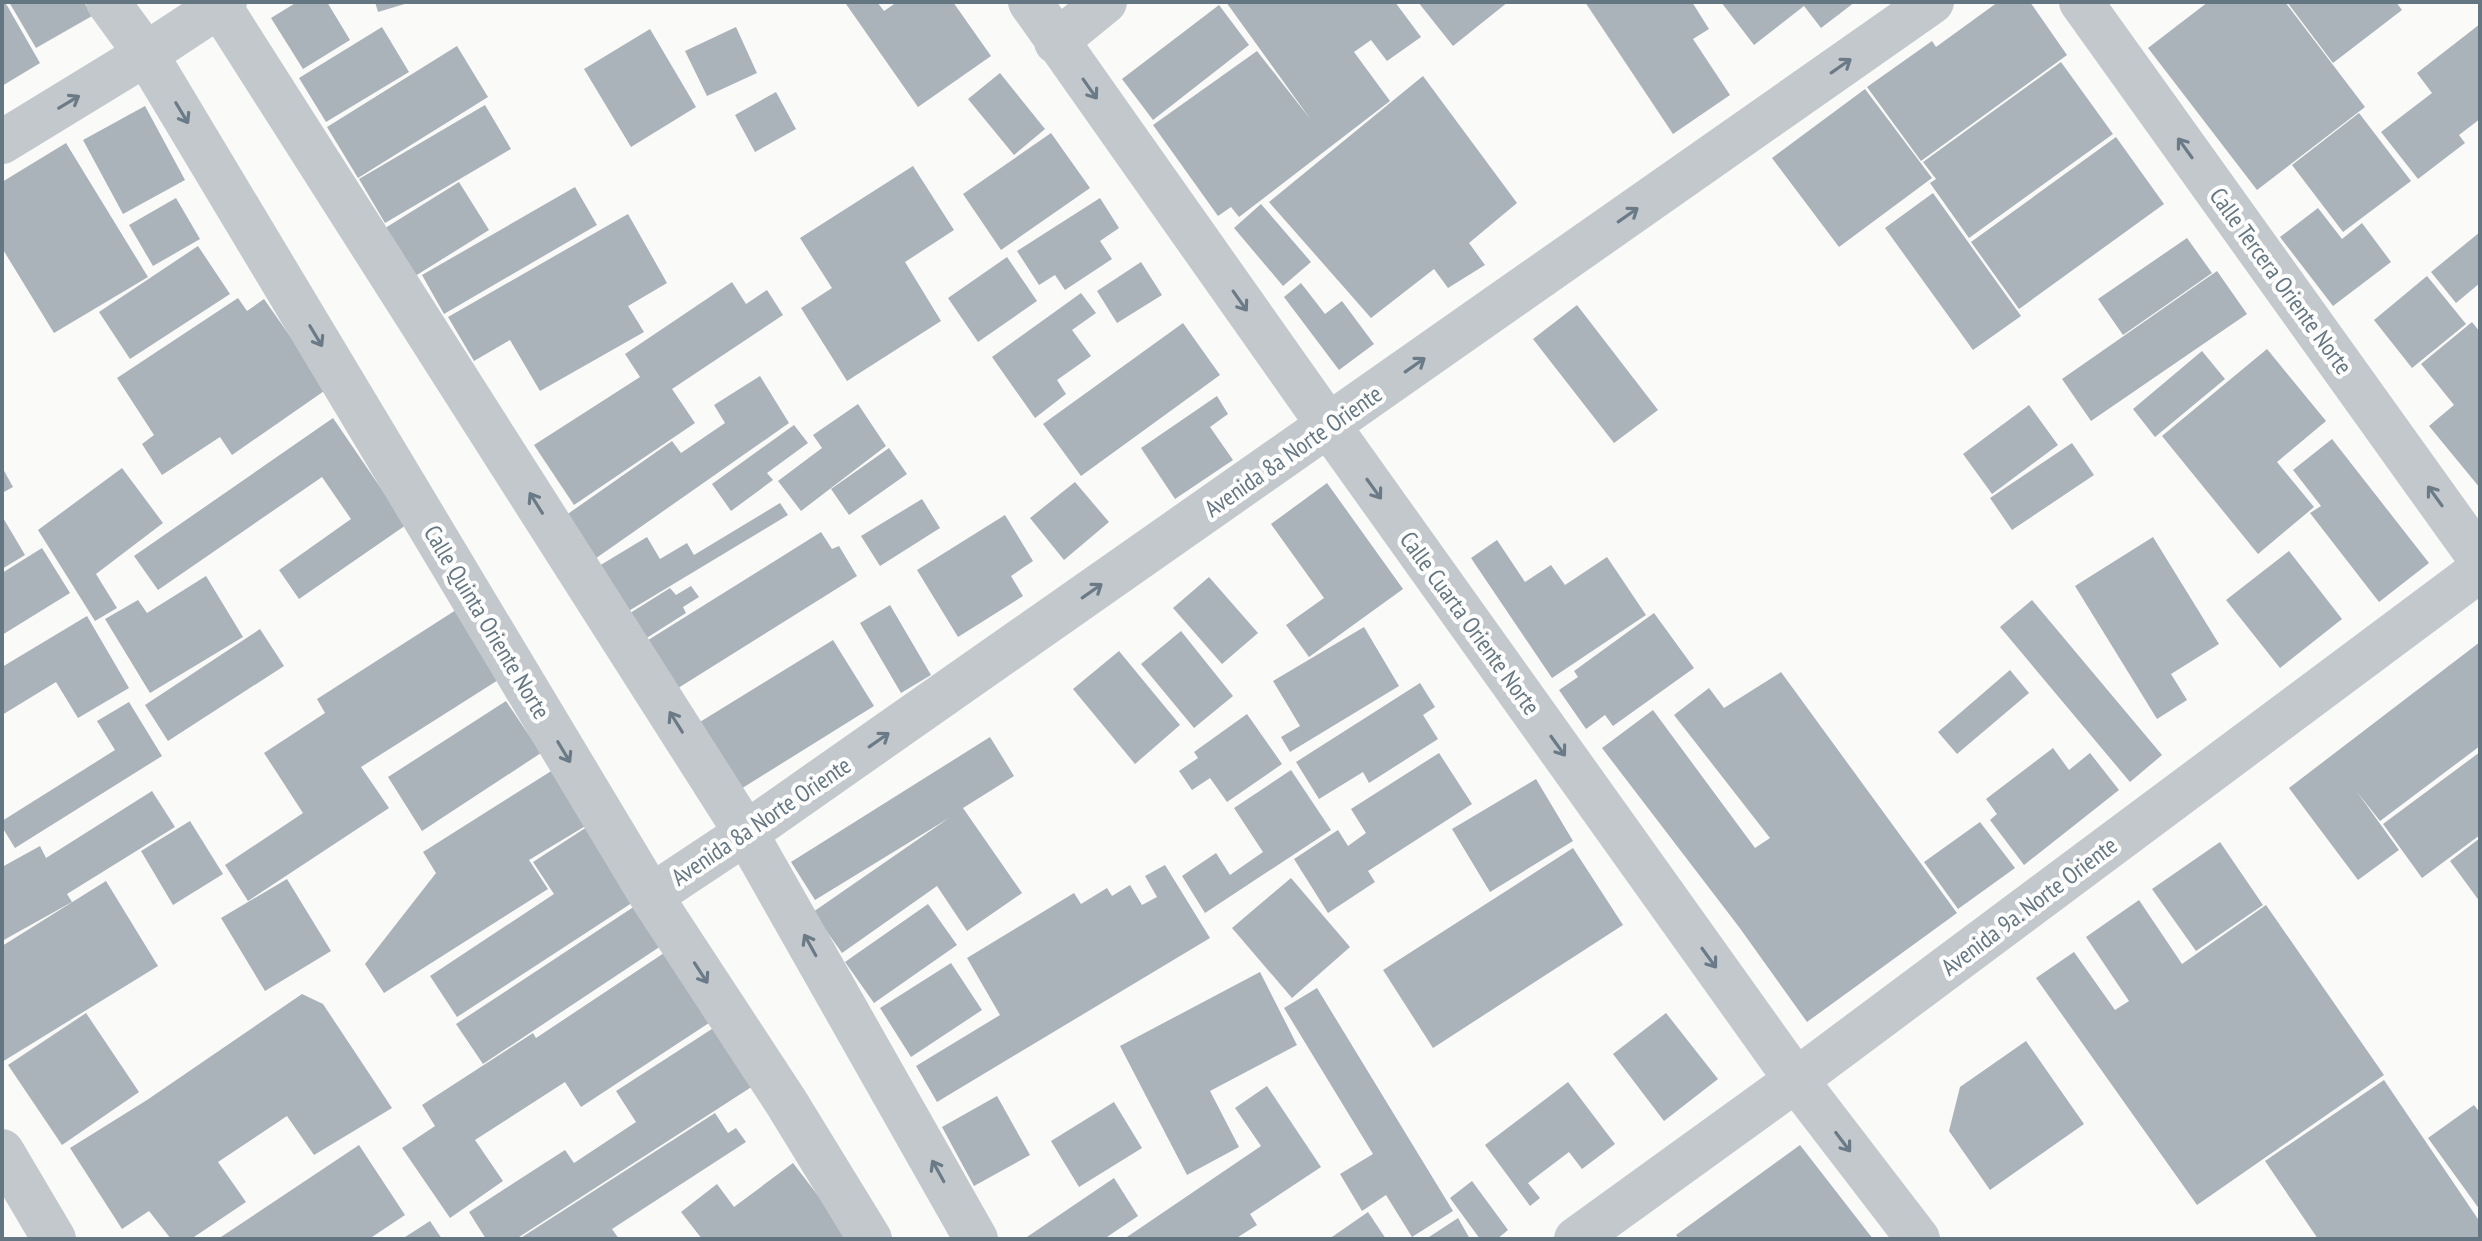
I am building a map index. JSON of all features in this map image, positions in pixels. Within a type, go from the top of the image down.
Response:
[{"type":"street","name":"Calle Quinta Oriente Norte","points":[[108,2],[146,54],[651,896],[786,1102],[870,1239]]},
{"type":"street","name":"Calle Cuarta Oriente Norte","points":[[1030,2],[1796,1080],[1918,1239]]},
{"type":"street","points":[[1056,42],[1105,2]]},
{"type":"street","name":"Avenida 8a Norte Oriente","points":[[651,896],[746,833],[1932,2]]},
{"type":"street","name":"Calle Tercera Oriente Norte","points":[[2081,2],[2480,559]]},
{"type":"street","points":[[2,142],[146,54],[220,3],[746,833],[976,1239]]},
{"type":"street","name":"Avenida 9a. Norte Oriente","points":[[1576,1239],[1796,1080],[2480,570]]},
{"type":"street","points":[[2,1151],[54,1239]]},
{"type":"building","points":[[2,2],[5,2],[40,63],[2,86]]},
{"type":"building","points":[[9,2],[84,2],[92,16],[36,48]]},
{"type":"building","points":[[297,2],[327,2],[350,40],[303,69],[271,18]]},
{"type":"building","points":[[375,2],[408,2],[408,3],[378,12]]},
{"type":"building","points":[[877,2],[884,11],[897,2],[953,2],[991,56],[918,107],[846,4]]},
{"type":"building","points":[[1226,2],[1395,2],[1421,37],[1387,61],[1371,40],[1354,52],[1390,101],[1239,217],[1231,207],[1218,216],[1153,125],[1257,51],[1311,120]]},
{"type":"building","points":[[1418,2],[1508,2],[1453,46]]},
{"type":"building","points":[[1585,2],[1692,2],[1709,29],[1693,39],[1730,95],[1673,134]]},
{"type":"building","points":[[1721,2],[1855,2],[1821,28],[1804,6],[1754,45]]},
{"type":"building","points":[[1998,2],[2030,2],[2067,55],[1921,161],[1867,87],[1932,41],[1936,47]]},
{"type":"building","points":[[2208,2],[2285,2],[2365,107],[2257,190],[2148,48]]},
{"type":"building","points":[[2287,2],[2396,2],[2402,10],[2333,63]]},
{"type":"building","points":[[1219,5],[1249,45],[1153,120],[1122,79]]},
{"type":"building","points":[[2480,24],[2480,119],[2459,135],[2465,143],[2418,179],[2381,132],[2432,93],[2417,73]]},
{"type":"building","points":[[382,27],[409,72],[326,122],[299,78]]},
{"type":"building","points":[[736,27],[757,73],[707,96],[685,51]]},
{"type":"building","points":[[650,29],[696,107],[631,147],[584,69]]},
{"type":"building","points":[[457,46],[488,97],[358,178],[327,127]]},
{"type":"building","points":[[2061,62],[2113,134],[1969,238],[1930,183],[1936,179],[1923,162]]},
{"type":"building","points":[[1000,73],[1045,129],[1014,155],[968,99]]},
{"type":"building","points":[[1423,76],[1517,203],[1469,243],[1485,265],[1448,288],[1434,269],[1371,318],[1269,202]]},
{"type":"building","points":[[1865,89],[1932,178],[1839,247],[1772,158]]},
{"type":"building","points":[[776,92],[796,129],[755,152],[735,115]]},
{"type":"building","points":[[485,105],[511,149],[385,223],[359,179]]},
{"type":"building","points":[[145,106],[185,180],[123,214],[83,140]]},
{"type":"building","points":[[2359,113],[2411,181],[2343,232],[2292,165]]},
{"type":"building","points":[[1051,133],[1090,188],[1001,250],[963,194]]},
{"type":"building","points":[[2116,137],[2164,204],[2019,309],[1971,242]]},
{"type":"building","points":[[66,143],[148,277],[54,333],[2,248],[2,182]]},
{"type":"building","points":[[913,166],[954,230],[905,262],[941,321],[847,381],[801,308],[832,288],[800,238]]},
{"type":"building","points":[[459,182],[489,230],[412,278],[382,230]]},
{"type":"building","points":[[575,187],[597,225],[444,314],[422,275]]},
{"type":"building","points":[[1933,193],[2021,316],[1973,350],[1885,228]]},
{"type":"building","points":[[176,198],[200,239],[153,266],[129,225]]},
{"type":"building","points":[[1100,198],[1119,228],[1100,241],[1112,259],[1065,290],[1055,275],[1039,285],[1017,251]]},
{"type":"building","points":[[1261,204],[1311,262],[1283,286],[1234,228]]},
{"type":"building","points":[[2318,208],[2342,239],[2362,223],[2391,262],[2333,306],[2280,237]]},
{"type":"building","points":[[628,214],[667,283],[628,306],[644,332],[540,391],[510,340],[474,361],[448,317]]},
{"type":"building","points":[[2480,232],[2480,283],[2456,303],[2431,272]]},
{"type":"building","points":[[2187,238],[2212,273],[2123,335],[2098,299]]},
{"type":"building","points":[[198,246],[230,294],[130,359],[99,312]]},
{"type":"building","points":[[1007,257],[1037,301],[978,342],[948,298]]},
{"type":"building","points":[[1141,262],[1162,295],[1117,323],[1097,291]]},
{"type":"building","points":[[2217,271],[2247,314],[2091,421],[2062,379]]},
{"type":"building","points":[[2427,276],[2466,324],[2412,368],[2374,320]]},
{"type":"building","points":[[732,282],[746,304],[767,290],[783,315],[672,389],[695,423],[574,505],[534,445],[640,377],[625,354]]},
{"type":"building","points":[[1301,283],[1325,314],[1342,301],[1374,344],[1339,370],[1284,297]]},
{"type":"building","points":[[1081,293],[1096,313],[1072,330],[1091,356],[1057,380],[1066,394],[1035,418],[992,357]]},
{"type":"building","points":[[238,298],[247,311],[264,299],[327,389],[232,455],[220,437],[162,475],[142,444],[154,435],[117,378]]},
{"type":"building","points":[[1577,305],[1658,410],[1614,443],[1533,339]]},
{"type":"building","points":[[2472,322],[2480,332],[2480,488],[2429,426],[2454,405],[2421,364]]},
{"type":"building","points":[[1183,323],[1220,375],[1081,476],[1043,424]]},
{"type":"building","points":[[2267,349],[2326,421],[2277,462],[2314,507],[2258,554],[2162,436]]},
{"type":"building","points":[[2202,351],[2225,379],[2155,437],[2133,409]]},
{"type":"building","points":[[760,376],[789,423],[592,561],[562,518],[672,441],[681,453],[725,423],[714,405]]},
{"type":"building","points":[[1217,396],[1228,414],[1210,427],[1233,460],[1175,499],[1141,448]]},
{"type":"building","points":[[858,404],[886,446],[801,511],[778,481],[822,448],[813,435]]},
{"type":"building","points":[[2029,405],[2058,445],[1992,494],[1963,454]]},
{"type":"building","points":[[333,418],[406,525],[299,599],[279,570],[351,519],[322,477],[158,590],[134,556]]},
{"type":"building","points":[[794,425],[808,443],[767,473],[773,480],[731,511],[712,484]]},
{"type":"building","points":[[2332,439],[2429,563],[2379,602],[2310,513],[2321,506],[2293,470]]},
{"type":"building","points":[[2072,443],[2094,475],[2012,530],[1990,498]]},
{"type":"building","points":[[889,448],[907,474],[849,515],[831,489]]},
{"type":"building","points":[[2,467],[13,487],[2,493]]},
{"type":"building","points":[[122,468],[163,523],[96,574],[117,608],[95,621],[38,530]]},
{"type":"building","points":[[1075,482],[1109,522],[1064,560],[1030,518]]},
{"type":"building","points":[[1327,483],[1403,589],[1309,657],[1286,625],[1324,598],[1271,524]]},
{"type":"building","points":[[922,499],[940,528],[880,566],[861,536]]},
{"type":"building","points":[[780,503],[788,515],[627,612],[599,566],[647,537],[660,559],[687,543],[694,555]]},
{"type":"building","points":[[1005,515],[1033,561],[1011,576],[1023,596],[958,637],[917,570]]},
{"type":"building","points":[[2,516],[25,555],[2,569]]},
{"type":"building","points":[[821,532],[832,549],[839,546],[857,576],[675,690],[645,642]]},
{"type":"building","points":[[2153,537],[2219,644],[2171,674],[2187,700],[2157,719],[2075,586]]},
{"type":"building","points":[[1497,540],[1525,582],[1551,565],[1565,585],[1607,557],[1646,615],[1552,678],[1471,558]]},
{"type":"building","points":[[42,548],[70,593],[2,635],[2,573]]},
{"type":"building","points":[[2289,551],[2342,619],[2280,668],[2226,600]]},
{"type":"building","points":[[206,576],[243,637],[150,693],[105,619],[138,600],[147,613]]},
{"type":"building","points":[[1209,577],[1258,633],[1222,664],[1173,608]]},
{"type":"building","points":[[691,586],[699,597],[683,607],[686,613],[642,641],[627,615],[670,588],[676,595]]},
{"type":"building","points":[[2032,600],[2162,755],[2130,782],[2000,627]]},
{"type":"building","points":[[470,601],[514,670],[361,767],[389,808],[248,901],[225,865],[303,813],[264,753],[325,713],[317,699]]},
{"type":"building","points":[[890,605],[931,675],[901,693],[860,623]]},
{"type":"building","points":[[1654,613],[1694,668],[1613,726],[1605,715],[1586,729],[1559,690],[1578,677],[1574,671]]},
{"type":"building","points":[[87,616],[129,688],[78,718],[56,682],[2,715],[2,667]]},
{"type":"building","points":[[1364,627],[1399,686],[1290,752],[1281,737],[1300,726],[1273,681]]},
{"type":"building","points":[[260,629],[284,666],[168,741],[145,705]]},
{"type":"building","points":[[1181,631],[1233,696],[1194,728],[1141,664]]},
{"type":"building","points":[[833,640],[874,706],[736,792],[695,725]]},
{"type":"building","points":[[2480,642],[2480,746],[2380,821],[2357,792],[2399,850],[2358,880],[2289,788]]},
{"type":"building","points":[[1119,651],[1180,725],[1135,764],[1073,689]]},
{"type":"building","points":[[2010,670],[2029,693],[1957,754],[1938,732]]},
{"type":"building","points":[[1781,672],[1957,913],[1807,1022],[1739,927],[1602,748],[1653,710],[1755,848],[1770,838],[1674,715],[1709,688],[1724,708]]},
{"type":"building","points":[[1420,683],[1435,707],[1423,715],[1438,739],[1369,783],[1363,772],[1319,799],[1296,762]]},
{"type":"building","points":[[506,701],[541,753],[422,831],[388,777]]},
{"type":"building","points":[[129,702],[162,756],[15,848],[2,827],[2,821],[115,750],[97,721]]},
{"type":"building","points":[[1247,714],[1282,764],[1227,802],[1210,778],[1192,790],[1179,771],[1198,758],[1194,752]]},
{"type":"building","points":[[990,737],[1014,776],[963,808],[1022,893],[967,931],[937,886],[842,953],[813,912],[949,818],[815,900],[791,862]]},
{"type":"building","points":[[2053,748],[2069,770],[2090,753],[2119,790],[2024,865],[1990,820],[1997,814],[1986,799]]},
{"type":"building","points":[[2480,752],[2480,835],[2422,878],[2383,824]]},
{"type":"building","points":[[1439,753],[1472,804],[1368,871],[1375,882],[1328,913],[1294,859],[1338,830],[1348,846],[1366,833],[1351,809]]},
{"type":"building","points":[[564,763],[597,819],[529,860],[548,889],[384,993],[365,964],[436,873],[423,852]]},
{"type":"building","points":[[1291,770],[1331,830],[1205,913],[1182,876],[1216,853],[1230,875],[1263,852],[1234,808]]},
{"type":"building","points":[[1536,779],[1573,841],[1490,892],[1452,829]]},
{"type":"building","points":[[152,791],[175,827],[67,894],[72,902],[2,941],[2,867],[40,846],[46,858]]},
{"type":"building","points":[[190,821],[223,874],[173,905],[141,851]]},
{"type":"building","points":[[1980,822],[2015,868],[1958,909],[1924,862]]},
{"type":"building","points":[[593,823],[641,897],[457,1017],[430,976],[554,894],[533,862]]},
{"type":"building","points":[[2480,838],[2480,902],[2450,861]]},
{"type":"building","points":[[2220,842],[2263,905],[2196,951],[2152,889]]},
{"type":"building","points":[[1573,848],[1623,925],[1433,1048],[1383,970]]},
{"type":"building","points":[[1165,865],[1210,938],[937,1102],[916,1066],[1000,1015],[967,958],[1074,893],[1081,904],[1107,888],[1112,896],[1130,885],[1142,905],[1157,897],[1145,876]]},
{"type":"building","points":[[1291,878],[1350,947],[1292,998],[1232,928]]},
{"type":"building","points":[[287,879],[331,951],[265,991],[221,918]]},
{"type":"building","points":[[106,881],[158,966],[2,1062],[2,946]]},
{"type":"building","points":[[2139,900],[2182,964],[2266,905],[2384,1075],[2197,1205],[2036,978],[2074,952],[2115,1010],[2129,1001],[2086,937]]},
{"type":"building","points":[[638,904],[664,944],[483,1064],[456,1024]]},
{"type":"building","points":[[928,904],[957,945],[874,1003],[845,962]]},
{"type":"building","points":[[670,949],[715,1019],[581,1107],[565,1082],[475,1140],[503,1181],[450,1218],[402,1148],[435,1126],[422,1105],[533,1033],[536,1038]]},
{"type":"building","points":[[951,963],[982,1010],[911,1057],[880,1008]]},
{"type":"building","points":[[1260,972],[1297,1045],[1210,1091],[1239,1147],[1187,1175],[1120,1046]]},
{"type":"building","points":[[1317,988],[1453,1211],[1412,1237],[1386,1195],[1362,1211],[1340,1174],[1373,1154],[1284,1008]]},
{"type":"building","points":[[302,994],[323,1004],[392,1108],[314,1155],[287,1116],[218,1162],[246,1202],[191,1239],[171,1239],[149,1211],[122,1229],[70,1148],[147,1100]]},
{"type":"building","points":[[86,1013],[139,1092],[62,1145],[8,1065]]},
{"type":"building","points":[[1666,1013],[1718,1079],[1664,1121],[1613,1054]]},
{"type":"building","points":[[715,1027],[753,1086],[516,1239],[486,1239],[469,1212],[565,1150],[574,1163],[636,1122],[616,1091]]},
{"type":"building","points":[[2026,1041],[2084,1124],[1990,1190],[1949,1131],[1960,1087]]},
{"type":"building","points":[[2384,1080],[2480,1222],[2480,1239],[2318,1239],[2265,1161]]},
{"type":"building","points":[[1568,1082],[1615,1144],[1582,1169],[1569,1152],[1528,1183],[1540,1198],[1530,1206],[1485,1145]]},
{"type":"building","points":[[1267,1086],[1321,1167],[1250,1214],[1257,1225],[1235,1239],[1124,1239],[1261,1146],[1235,1108]]},
{"type":"building","points":[[997,1096],[1030,1155],[974,1186],[942,1127]]},
{"type":"building","points":[[1114,1102],[1142,1148],[1079,1187],[1051,1141]]},
{"type":"building","points":[[2474,1105],[2480,1113],[2480,1210],[2428,1138]]},
{"type":"building","points":[[715,1113],[728,1133],[736,1128],[746,1142],[612,1229],[619,1239],[519,1239]]},
{"type":"building","points":[[359,1145],[405,1215],[369,1239],[218,1239]]},
{"type":"building","points":[[1800,1145],[1873,1239],[1679,1239],[1676,1235]]},
{"type":"building","points":[[793,1163],[849,1236],[845,1239],[702,1239],[681,1212],[717,1184],[734,1207]]},
{"type":"building","points":[[1114,1178],[1138,1216],[1104,1239],[1024,1239]]},
{"type":"building","points":[[1472,1181],[1508,1230],[1497,1239],[1480,1239],[1450,1198]]},
{"type":"building","points":[[1368,1212],[1386,1239],[1329,1239]]},
{"type":"building","points":[[1458,1218],[1470,1239],[1426,1239]]},
{"type":"building","points":[[430,1221],[442,1239],[402,1239]]}]
